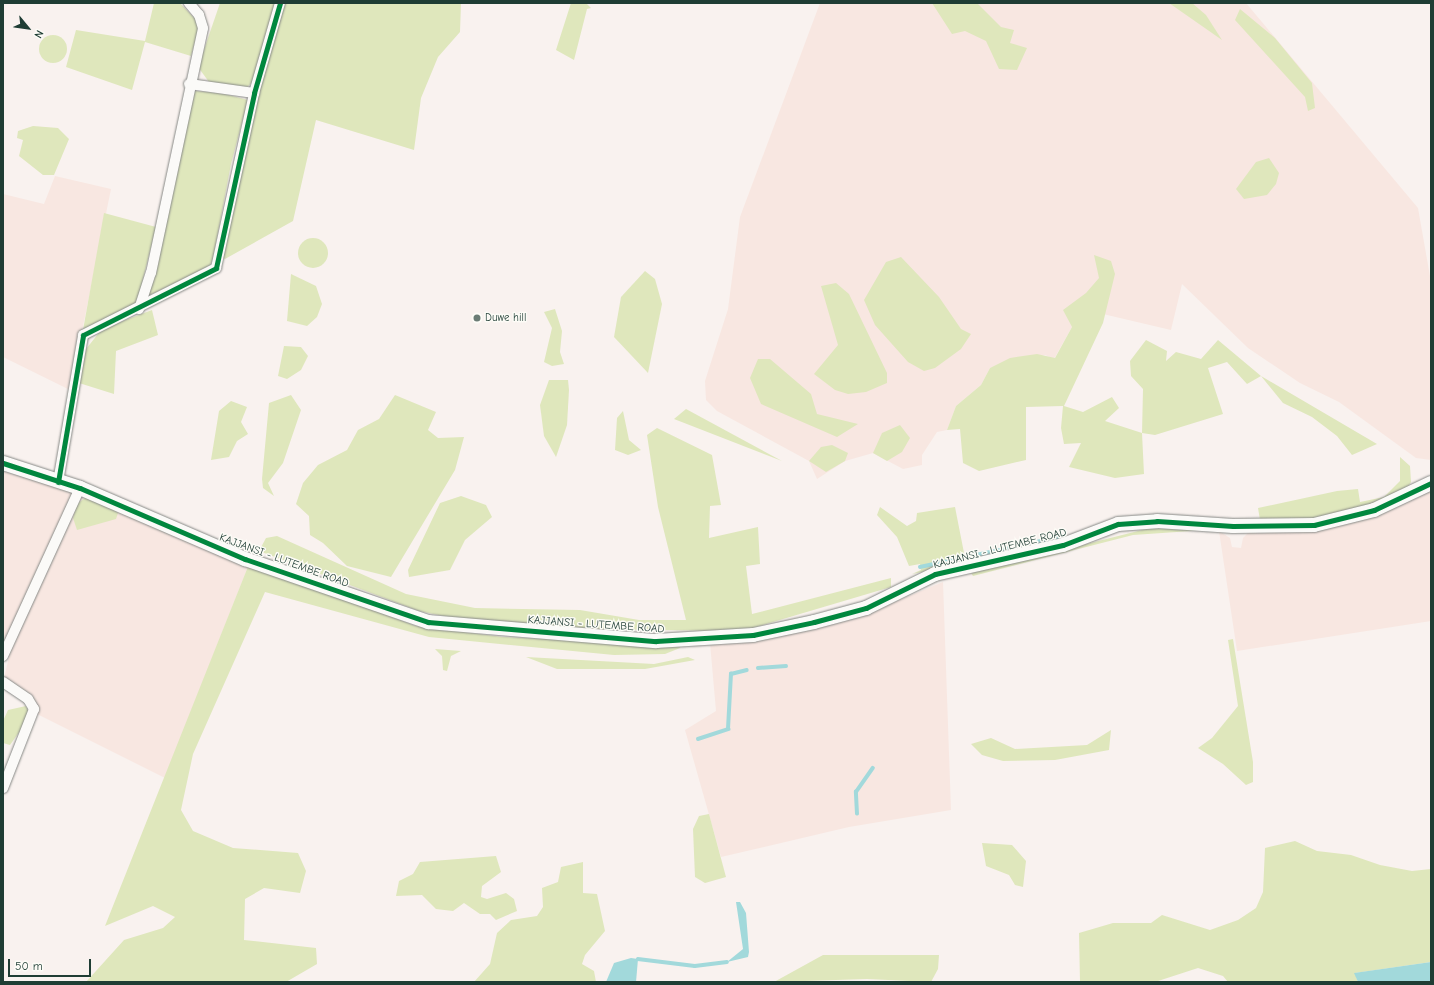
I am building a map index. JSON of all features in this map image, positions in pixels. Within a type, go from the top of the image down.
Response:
[{"type":"street","points":[[139,309],[150,273],[189,84],[203,28],[199,15],[189,3]]},
{"type":"street","points":[[58,482],[83,335],[139,309],[216,268],[254,93],[280,3]]},
{"type":"street","points":[[189,84],[254,93]]},
{"type":"street","name":"KAJJANSI - LUTEMBE ROAD","points":[[3,463],[80,488],[245,559],[428,622],[656,641],[753,635],[814,622],[866,608],[935,574],[1063,545],[1118,524],[1157,521],[1233,526],[1314,525],[1374,510],[1431,483]]},
{"type":"street","points":[[3,656],[80,488]]},
{"type":"street","points":[[3,682],[28,700],[34,709],[3,788]]},
{"type":"shaded area","points":[[820,3],[1246,3],[1418,208],[1431,282],[1431,460],[1416,458],[1339,402],[1300,383],[1248,348],[1182,284],[1171,330],[1103,314],[1064,310],[1072,327],[1054,359],[1045,355],[990,368],[981,385],[956,406],[947,430],[937,432],[922,455],[922,465],[903,469],[873,453],[845,461],[817,479],[809,461],[717,411],[706,400],[705,381],[728,309],[740,217]]},
{"type":"shaded area","points":[[55,176],[111,189],[70,390],[3,357],[3,194],[44,204]]},
{"type":"shaded area","points":[[3,471],[74,491],[3,649]]},
{"type":"shaded area","points":[[1431,487],[1431,621],[1237,651],[1219,531],[1230,538],[1232,547],[1241,548],[1243,538],[1251,530],[1315,528]]},
{"type":"shaded area","points":[[81,497],[249,564],[165,778],[37,714],[4,678],[11,649]]},
{"type":"shaded area","points":[[943,582],[951,810],[849,827],[721,857],[685,730],[716,711],[710,643],[775,637],[856,618]]},
{"type":"green space","points":[[154,3],[180,3],[197,21],[198,30],[191,56],[145,42],[132,90],[66,67],[76,30],[145,41]]},
{"type":"green space","points":[[220,3],[276,3],[254,81],[246,88],[209,82],[198,67]]},
{"type":"green space","points":[[283,3],[461,3],[460,32],[438,57],[421,98],[414,150],[316,120],[293,221],[225,259],[222,257],[253,108]]},
{"type":"green space","points":[[571,3],[586,3],[591,8],[587,9],[574,60],[556,50]]},
{"type":"green space","points":[[932,3],[977,3],[1001,27],[1014,30],[1010,43],[1027,48],[1017,70],[999,69],[986,41],[965,31],[952,34]]},
{"type":"green space","points":[[1169,3],[1192,3],[1206,15],[1222,40]]},
{"type":"green space","points":[[1240,9],[1275,38],[1312,83],[1315,108],[1308,111],[1305,97],[1235,20]]},
{"type":"green space","points":[[53,35],[63,39],[67,49],[63,59],[53,63],[43,59],[39,49],[43,39]]},
{"type":"green space","points":[[195,91],[221,93],[248,100],[231,164],[213,259],[207,271],[147,296]]},
{"type":"green space","points":[[33,126],[58,128],[69,139],[54,175],[43,175],[19,156],[23,140],[17,138],[18,131]]},
{"type":"green space","points":[[1269,158],[1279,173],[1276,184],[1267,195],[1244,199],[1236,189],[1256,162]]},
{"type":"green space","points":[[104,213],[156,227],[137,303],[83,330]]},
{"type":"green space","points":[[313,238],[324,242],[328,253],[324,264],[313,268],[302,264],[298,253],[302,242]]},
{"type":"green space","points":[[1094,255],[1111,261],[1115,274],[1103,323],[1064,406],[1083,412],[1112,397],[1119,408],[1105,421],[1142,433],[1144,474],[1115,478],[1069,467],[1081,443],[1064,444],[1061,428],[1063,406],[1026,407],[1026,460],[979,471],[963,463],[960,429],[947,430],[956,406],[981,385],[990,368],[1010,358],[1037,354],[1055,358],[1072,327],[1063,310],[1086,293],[1099,278]]},
{"type":"green space","points":[[901,257],[939,297],[961,329],[971,334],[961,349],[935,368],[924,371],[908,362],[875,325],[864,300],[886,262]]},
{"type":"green space","points":[[645,271],[655,279],[662,304],[648,373],[614,337],[621,297]]},
{"type":"green space","points":[[291,274],[316,286],[322,304],[317,317],[307,326],[287,321]]},
{"type":"green space","points":[[836,283],[849,294],[887,373],[887,383],[866,392],[848,394],[835,390],[814,374],[838,345],[821,286]]},
{"type":"green space","points":[[555,309],[562,331],[560,352],[564,364],[552,366],[544,362],[552,328],[544,312]]},
{"type":"green space","points":[[152,310],[158,335],[116,351],[114,394],[79,383],[86,349],[102,329]]},
{"type":"green space","points":[[1146,340],[1167,351],[1166,361],[1176,352],[1201,359],[1218,340],[1261,376],[1247,384],[1227,362],[1208,368],[1223,414],[1155,435],[1142,433],[1143,389],[1131,376],[1130,361]]},
{"type":"green space","points":[[284,346],[301,347],[308,356],[301,370],[287,379],[278,376]]},
{"type":"green space","points":[[758,359],[770,359],[811,394],[817,414],[858,424],[837,437],[761,404],[750,378]]},
{"type":"green space","points":[[1261,376],[1377,444],[1352,455],[1337,436],[1312,417],[1283,403]]},
{"type":"green space","points":[[549,380],[568,380],[569,390],[567,425],[556,457],[544,436],[540,405]]},
{"type":"green space","points":[[291,395],[301,410],[283,463],[268,483],[274,496],[263,488],[262,479],[269,403]]},
{"type":"green space","points":[[395,395],[436,412],[428,430],[438,438],[464,437],[455,470],[391,577],[347,566],[323,543],[310,535],[309,516],[296,504],[303,483],[318,465],[347,450],[358,430],[379,419]]},
{"type":"green space","points":[[231,401],[247,407],[241,422],[248,434],[237,441],[229,457],[211,460],[219,411]]},
{"type":"green space","points":[[686,409],[782,461],[674,419]]},
{"type":"green space","points":[[623,411],[629,440],[641,450],[628,455],[615,450],[617,418]]},
{"type":"green space","points":[[900,425],[910,438],[902,452],[887,461],[873,453],[882,433]]},
{"type":"green space","points":[[657,428],[712,455],[721,505],[710,506],[709,538],[758,527],[760,564],[746,566],[752,614],[891,578],[891,587],[753,628],[725,631],[592,629],[448,617],[419,611],[259,551],[266,538],[277,536],[406,594],[475,608],[580,610],[639,620],[686,620],[658,507],[647,435]]},
{"type":"green space","points":[[832,445],[848,453],[845,461],[826,472],[809,461],[821,447]]},
{"type":"green space","points":[[1400,457],[1410,466],[1411,482],[1406,490],[1377,505],[1300,521],[1260,520],[1258,508],[1337,491],[1358,489],[1360,502],[1384,497],[1400,481]]},
{"type":"green space","points":[[461,496],[486,505],[492,517],[465,540],[450,570],[409,577],[408,570],[440,503]]},
{"type":"green space","points":[[85,498],[107,504],[118,513],[116,519],[77,530],[73,518],[77,504]]},
{"type":"green space","points":[[880,507],[907,526],[916,521],[917,513],[955,507],[966,563],[912,574],[921,570],[920,564],[909,566],[897,537],[877,515]]},
{"type":"green space","points":[[1150,528],[1206,530],[1133,535],[973,576],[971,573]]},
{"type":"green space","points":[[249,564],[416,626],[503,637],[679,645],[680,648],[665,654],[614,655],[429,637],[265,592],[193,754],[181,810],[193,831],[233,848],[298,853],[306,871],[300,893],[264,888],[245,899],[244,940],[316,948],[317,964],[286,982],[86,982],[124,940],[163,928],[175,917],[153,906],[105,926]]},
{"type":"green space","points":[[1233,639],[1253,762],[1253,782],[1246,785],[1223,764],[1198,748],[1212,738],[1238,706],[1228,640]]},
{"type":"green space","points":[[435,649],[461,651],[451,656],[447,671],[443,670],[442,656]]},
{"type":"green space","points":[[526,657],[654,664],[688,657],[695,660],[645,669],[557,669]]},
{"type":"green space","points":[[26,706],[29,713],[20,731],[10,745],[3,743],[3,721],[8,710]]},
{"type":"green space","points":[[1111,730],[1109,750],[1055,760],[1003,761],[982,755],[971,744],[991,738],[1015,749],[1087,745]]},
{"type":"green space","points":[[709,814],[726,877],[705,883],[695,877],[693,829],[699,816]]},
{"type":"green space","points":[[1295,841],[1317,851],[1351,855],[1380,865],[1412,871],[1431,869],[1431,962],[1355,973],[1358,982],[1228,982],[1223,976],[1198,968],[1155,982],[1080,982],[1079,933],[1113,923],[1151,923],[1162,915],[1210,930],[1238,920],[1256,908],[1263,892],[1265,848]]},
{"type":"green space","points":[[982,843],[1012,845],[1026,861],[1023,887],[1015,885],[1009,875],[986,866]]},
{"type":"green space","points":[[496,856],[501,872],[482,886],[481,897],[487,899],[506,893],[514,899],[517,911],[496,920],[490,914],[480,914],[464,903],[453,911],[436,909],[422,895],[396,896],[399,881],[413,874],[420,862]]},
{"type":"green space","points":[[583,862],[583,893],[597,894],[605,931],[585,955],[582,964],[594,971],[596,982],[474,982],[490,964],[497,933],[511,920],[537,916],[543,907],[542,888],[558,882],[561,867]]},
{"type":"green space","points":[[823,955],[939,955],[938,969],[931,982],[867,979],[774,982]]},
{"type":"water","points":[[736,902],[740,902],[746,913],[749,952],[748,957],[727,962],[743,949]]},
{"type":"water","points":[[631,958],[638,959],[636,982],[606,982],[614,963]]},
{"type":"water","points":[[1431,962],[1431,981],[1358,982],[1354,973]]},
{"type":"waterway","points":[[1001,550],[1058,537]]},
{"type":"waterway","points":[[920,567],[999,550]]},
{"type":"waterway","points":[[758,668],[786,666]]},
{"type":"waterway","points":[[698,739],[728,729],[731,674],[747,670]]},
{"type":"waterway","points":[[857,814],[856,792],[873,768]]},
{"type":"waterway","points":[[638,959],[695,966],[727,962]]},
{"type":"cycle path","points":[[58,482],[83,335],[216,268],[254,93],[280,3]]},
{"type":"cycle path","points":[[3,463],[80,488],[245,559],[428,622],[656,641],[753,635],[814,622],[866,608],[935,574],[1063,545],[1118,524],[1157,521],[1233,526],[1314,525],[1374,510],[1431,483]]},
{"type":"place","name":"Duwe hill","points":[[477,318]]}]
